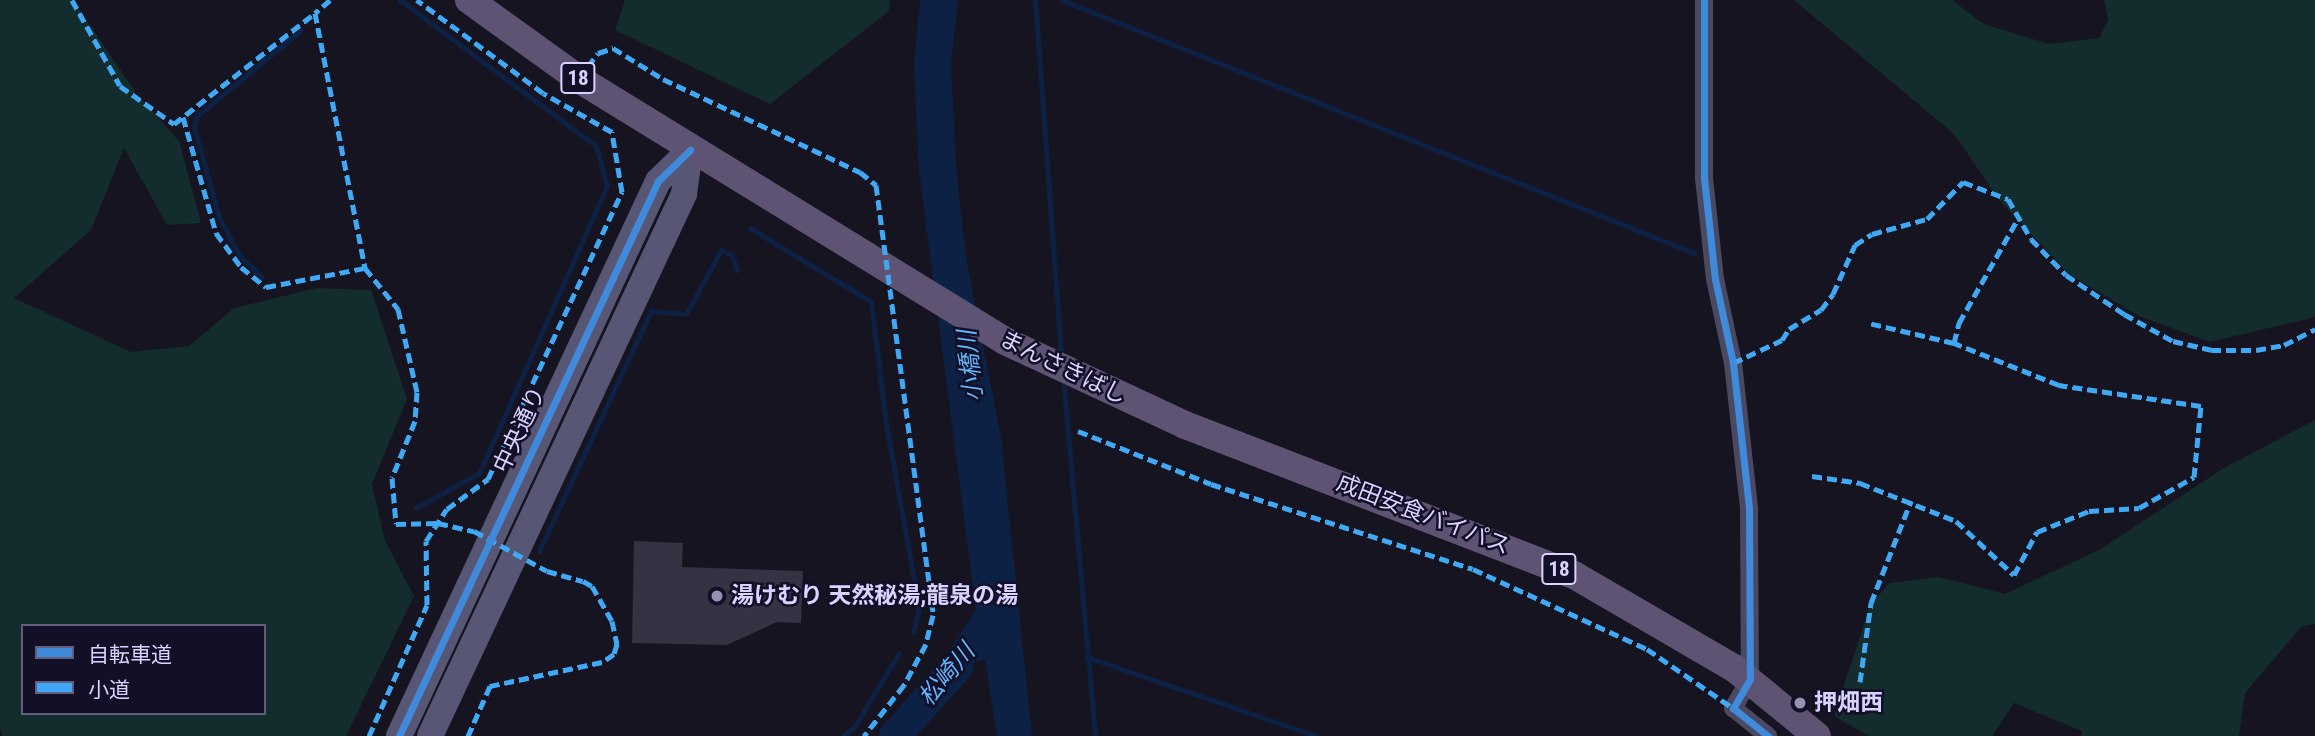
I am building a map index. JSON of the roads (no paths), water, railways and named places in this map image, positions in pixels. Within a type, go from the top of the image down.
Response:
[{"type":"main road","name":"18","points":[[469,0],[579,79],[690,150]]},
{"type":"main road","name":"まんさきばし","points":[[690,150],[1005,341],[1099,388],[1272,457]]},
{"type":"main road","name":"成田安食バイパス","points":[[1272,457],[1574,575],[1750,679],[1817,736]]},
{"type":"street","points":[[1703,0],[1704,177],[1715,279],[1733,363],[1749,509],[1750,679],[1733,708],[1768,736]]},
{"type":"street","name":"中央通り","points":[[399,736],[658,181],[690,150]]},
{"type":"street","name":"中央通り","points":[[430,736],[684,194],[690,150]]},
{"type":"water","name":"小橋川","points":[[920,0],[958,0],[951,64],[956,165],[966,258],[1001,438],[1032,736],[997,736],[985,659],[973,663],[923,729],[935,672],[976,610],[919,170],[914,66]]},
{"type":"waterway","points":[[400,0],[596,146],[607,186],[479,473],[416,508]]},
{"type":"waterway","points":[[1035,0],[1061,356]]},
{"type":"waterway","points":[[1062,0],[1694,253]]},
{"type":"waterway","points":[[262,277],[239,255],[219,217],[194,127],[197,116],[300,31]]},
{"type":"waterway","points":[[750,228],[871,302],[886,424],[919,607],[913,632]]},
{"type":"waterway","points":[[539,551],[651,311],[686,314],[721,250],[732,255],[737,270]]},
{"type":"waterway","points":[[1063,377],[1095,736]]},
{"type":"waterway","points":[[843,736],[855,726],[899,653]]},
{"type":"waterway","points":[[1087,657],[1317,736]]},
{"type":"waterway","name":"松崎川","points":[[895,736],[957,667]]},
{"type":"place","name":"湯けむり 天然秘湯;龍泉の湯","points":[[717,596]]},
{"type":"place","name":"押畑西","points":[[1800,703]]}]
